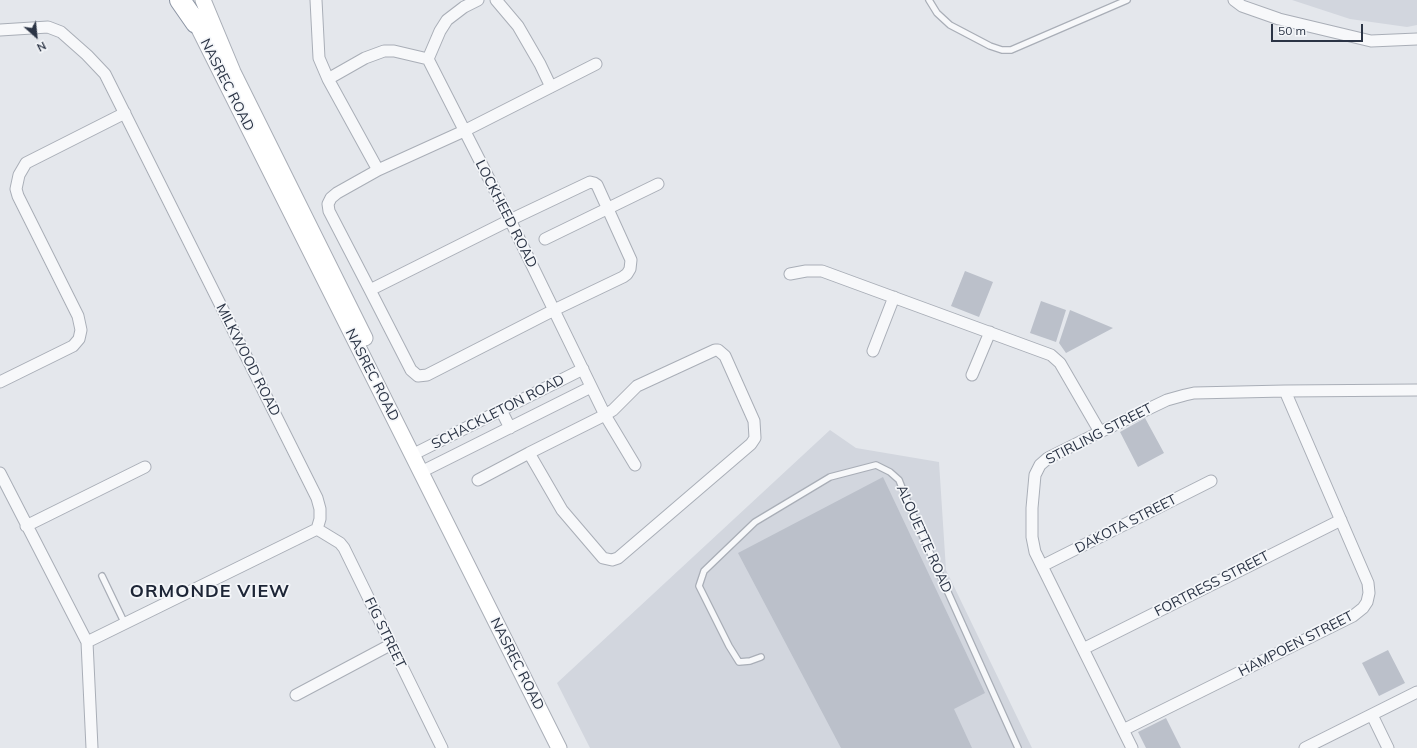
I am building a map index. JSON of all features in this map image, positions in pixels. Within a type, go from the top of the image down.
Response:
[{"type":"highway","points":[[180,0],[196,23]]},
{"type":"main road","name":"NASREC ROAD","points":[[188,0],[196,23],[417,453]]},
{"type":"main road","name":"NASREC ROAD","points":[[203,0],[233,72],[559,748]]},
{"type":"main road","name":"NASREC ROAD","points":[[425,470],[570,748]]},
{"type":"street","points":[[316,0],[319,58],[328,79],[378,170]]},
{"type":"street","points":[[328,79],[365,58],[384,51],[394,50],[428,59],[440,30],[447,20],[464,7],[478,0]]},
{"type":"street","points":[[496,0],[518,26],[540,64],[551,87]]},
{"type":"street","points":[[1234,0],[1242,6],[1279,19],[1371,41],[1417,39]]},
{"type":"street","name":"MILKWOOD ROAD","points":[[0,30],[40,26],[48,27],[61,32],[105,74],[317,498],[320,510],[320,519],[317,529]]},
{"type":"street","name":"LOCKHEED ROAD","points":[[428,59],[510,220],[591,387],[635,465]]},
{"type":"street","points":[[370,290],[590,182],[597,185],[631,260],[630,269],[623,277],[554,310],[427,375],[418,376],[411,370],[329,211],[328,204],[331,198],[337,193],[378,170],[464,131],[596,64]]},
{"type":"street","points":[[0,382],[73,346],[79,339],[81,330],[78,316],[18,196],[16,189],[19,175],[26,163],[125,113]]},
{"type":"street","points":[[545,240],[658,184]]},
{"type":"street","points":[[790,274],[806,271],[822,271],[1046,352],[1056,358],[1100,432]]},
{"type":"street","points":[[873,351],[894,297]]},
{"type":"street","points":[[972,375],[990,332]]},
{"type":"street","points":[[478,480],[529,453],[613,410],[637,386],[710,351],[718,350],[725,356],[754,422],[755,438],[751,444],[618,558],[612,560],[603,558],[562,510],[529,453]]},
{"type":"street","name":"SCHACKLETON ROAD","points":[[417,453],[583,369]]},
{"type":"street","name":"SCHACKLETON ROAD","points":[[425,470],[591,387]]},
{"type":"street","name":"STIRLING STREET","points":[[1132,748],[1035,552],[1032,537],[1032,508],[1035,475],[1040,465],[1048,458],[1100,432],[1176,397],[1194,393],[1417,390]]},
{"type":"street","name":"HAMPOEN STREET","points":[[1123,730],[1353,616],[1359,612],[1367,602],[1370,589],[1285,391]]},
{"type":"street","points":[[501,410],[510,428]]},
{"type":"street","points":[[26,526],[145,467]]},
{"type":"street","points":[[0,473],[87,642],[92,748]]},
{"type":"street","name":"DAKOTA STREET","points":[[1042,566],[1211,481]]},
{"type":"street","name":"FORTRESS STREET","points":[[1083,649],[1341,520]]},
{"type":"street","points":[[87,642],[317,529]]},
{"type":"street","name":"FIG STREET","points":[[317,529],[340,543],[344,548],[390,645],[442,748]]},
{"type":"street","points":[[296,695],[390,645]]},
{"type":"street","points":[[1305,748],[1417,692]]},
{"type":"street","points":[[1372,715],[1388,748]]},
{"type":"lane","points":[[929,0],[937,13],[950,24],[990,46],[1006,50],[1011,50],[1027,44],[1127,0]]},
{"type":"lane","name":"ALOUETTE ROAD","points":[[761,657],[750,661],[739,662],[729,646],[699,586],[704,571],[755,522],[830,477],[876,465],[890,472],[898,480],[1018,748]]},
{"type":"lane","points":[[102,576],[125,624]]},
{"type":"shaded area","points":[[1292,0],[1417,0],[1417,25],[1407,27],[1350,19]]},
{"type":"shaded area","points":[[830,430],[856,448],[939,462],[946,570],[1032,748],[590,748],[557,683]]},
{"type":"building","points":[[965,271],[993,282],[979,317],[951,306]]},
{"type":"building","points":[[1041,301],[1066,310],[1056,342],[1030,333]]},
{"type":"building","points":[[1070,310],[1113,328],[1066,353],[1059,343]]},
{"type":"building","points":[[1145,418],[1164,453],[1138,467],[1120,432]]},
{"type":"building","points":[[883,477],[985,693],[954,709],[972,748],[841,748],[738,553]]},
{"type":"building","points":[[1388,650],[1405,683],[1379,696],[1362,663]]},
{"type":"building","points":[[1166,718],[1181,748],[1146,748],[1138,732]]},
{"type":"district","name":"ORMONDE VIEW","points":[[210,592]]}]
